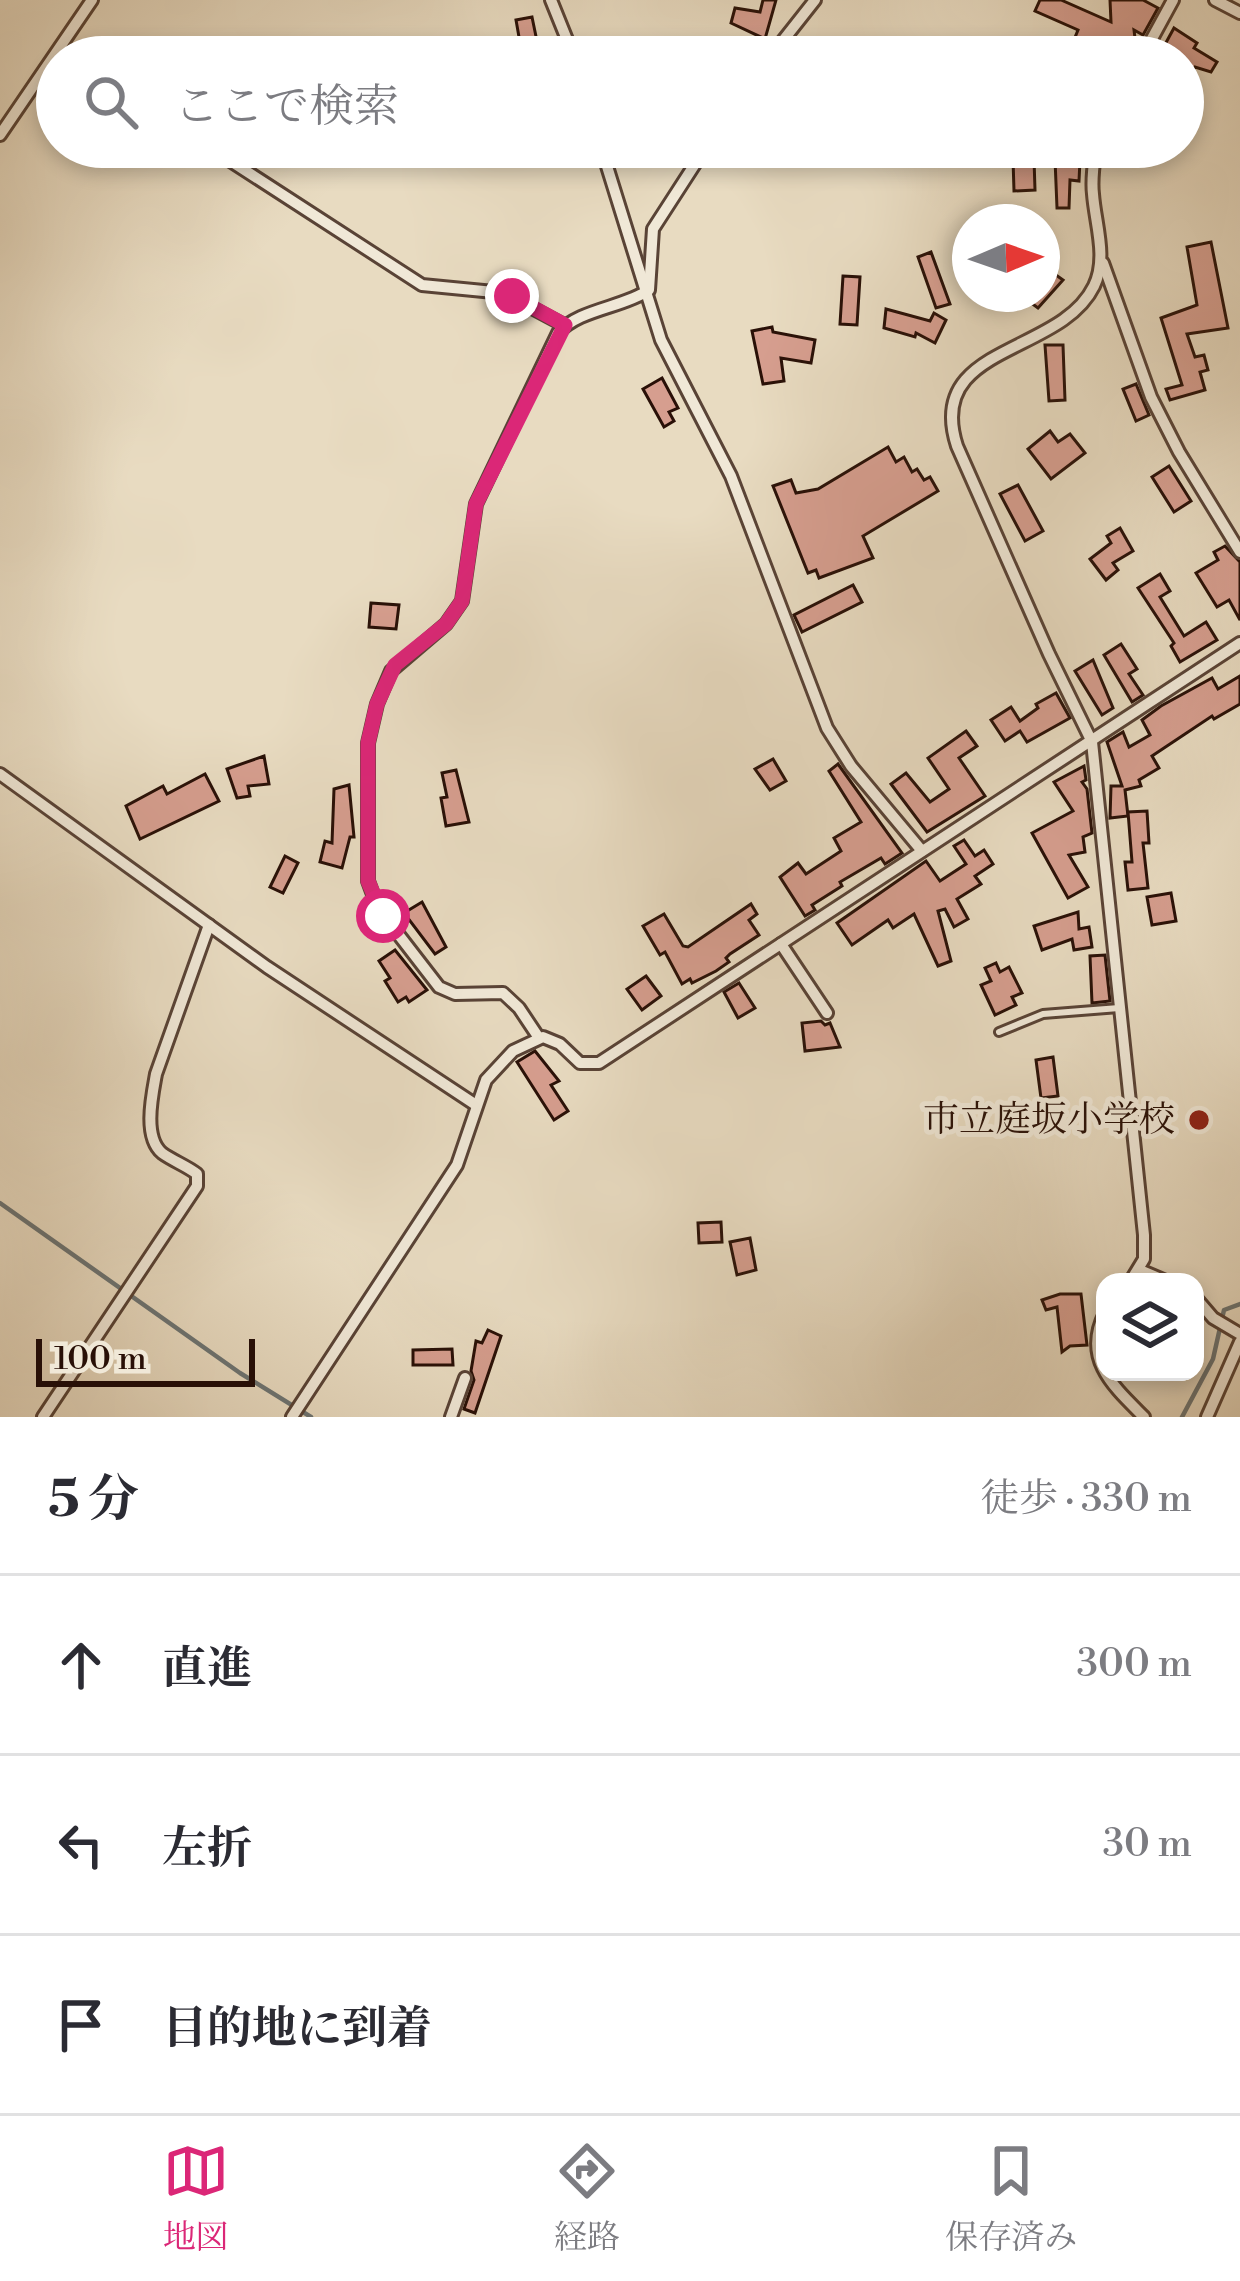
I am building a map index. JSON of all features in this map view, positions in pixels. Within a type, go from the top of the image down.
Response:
[{"type":"street","points":[[70,36],[92,0]]},
{"type":"street","points":[[551,0],[566,36]]},
{"type":"street","points":[[787,36],[815,0]]},
{"type":"street","points":[[1153,36],[1173,0]]},
{"type":"street","points":[[1215,0],[1240,13]]},
{"type":"street","points":[[0,135],[36,86]]},
{"type":"street","points":[[241,168],[422,285],[504,293],[565,325]]},
{"type":"street","points":[[607,168],[661,340],[731,476],[826,728],[851,766],[922,851]]},
{"type":"street","points":[[692,168],[653,229],[652,282],[645,294],[565,325],[476,504],[462,601],[446,624],[391,670],[377,704],[368,743],[368,881],[378,908],[439,987],[455,994],[503,993],[539,1037],[556,1041],[578,1062],[593,1066],[1240,643]]},
{"type":"street","points":[[1095,168],[1101,256],[1151,398],[1240,552]]},
{"type":"street","points":[[1101,256],[1095,285],[1079,308],[969,375],[954,396],[950,412],[957,446],[1092,742],[1144,1234],[1138,1273]]},
{"type":"street","points":[[0,774],[376,1042],[476,1105]]},
{"type":"street","points":[[43,1417],[199,1181],[194,1170],[162,1152],[153,1141],[152,1094],[209,925]]},
{"type":"street","points":[[781,944],[827,1013]]},
{"type":"street","points":[[292,1417],[457,1165],[486,1081],[501,1061],[539,1037]]},
{"type":"street","points":[[1140,1270],[1147,1273]]},
{"type":"street","points":[[1204,1307],[1238,1335],[1207,1417]]},
{"type":"street","points":[[451,1417],[465,1378]]},
{"type":"street","points":[[1110,1381],[1144,1417]]},
{"type":"lane","points":[[998,1031],[1043,1014],[1123,1008]]},
{"type":"building","points":[[763,0],[776,0],[766,36],[731,23],[735,8],[760,12]]},
{"type":"building","points":[[1040,0],[1061,0],[1111,22],[1110,0],[1143,0],[1158,8],[1143,35],[1134,30],[1135,36],[1076,36],[1078,30],[1035,11]]},
{"type":"building","points":[[532,17],[536,36],[519,36],[516,20]]},
{"type":"building","points":[[1204,54],[1217,62],[1211,72],[1204,70]]},
{"type":"building","points":[[1013,168],[1034,168],[1035,190],[1014,191]]},
{"type":"building","points":[[1055,168],[1080,168],[1079,181],[1070,180],[1069,208],[1057,204]]},
{"type":"building","points":[[1211,242],[1228,328],[1187,334],[1195,357],[1204,355],[1208,370],[1200,372],[1205,390],[1170,400],[1166,389],[1182,385],[1161,318],[1197,305],[1187,247]]},
{"type":"building","points":[[931,252],[950,304],[936,308],[918,257]]},
{"type":"building","points":[[843,276],[860,277],[857,325],[840,324]]},
{"type":"building","points":[[886,309],[930,321],[934,313],[946,320],[935,343],[916,333],[915,337],[884,328]]},
{"type":"building","points":[[772,327],[773,332],[815,340],[811,363],[781,358],[784,381],[763,384],[752,331]]},
{"type":"building","points":[[1045,345],[1063,345],[1065,400],[1049,401]]},
{"type":"building","points":[[662,378],[678,408],[669,412],[674,421],[664,427],[643,389]]},
{"type":"building","points":[[1136,384],[1149,415],[1136,421],[1123,389]]},
{"type":"building","points":[[1050,431],[1058,442],[1070,434],[1085,453],[1051,479],[1028,449]]},
{"type":"building","points":[[888,447],[896,462],[904,457],[912,472],[917,469],[924,480],[930,477],[938,491],[863,536],[873,558],[819,578],[816,570],[808,573],[773,486],[791,480],[796,493],[818,489]]},
{"type":"building","points":[[1169,466],[1191,501],[1174,512],[1152,477]]},
{"type":"building","points":[[1018,485],[1043,531],[1025,541],[1000,494]]},
{"type":"building","points":[[1120,528],[1133,551],[1113,563],[1118,570],[1106,580],[1090,559],[1111,543],[1107,536]]},
{"type":"building","points":[[1225,546],[1240,562],[1240,620],[1229,600],[1217,607],[1196,573],[1218,560],[1214,552]]},
{"type":"building","points":[[1160,574],[1170,591],[1160,597],[1184,636],[1206,622],[1217,640],[1180,662],[1171,646],[1174,643],[1138,588]]},
{"type":"building","points":[[853,585],[862,602],[802,632],[794,615]]},
{"type":"building","points":[[371,603],[399,605],[396,629],[369,627]]},
{"type":"building","points":[[1121,644],[1137,669],[1129,674],[1143,695],[1132,702],[1104,655]]},
{"type":"building","points":[[1093,660],[1113,708],[1102,715],[1075,671]]},
{"type":"building","points":[[1240,676],[1240,704],[1212,716],[1152,756],[1159,768],[1139,780],[1141,786],[1125,790],[1128,816],[1110,818],[1111,786],[1122,786],[1107,742],[1123,732],[1129,747],[1150,735],[1142,720],[1161,706],[1212,678],[1218,689]]},
{"type":"building","points":[[1056,693],[1070,718],[1027,742],[1020,731],[1005,741],[991,720],[1011,707],[1020,721]]},
{"type":"building","points":[[966,731],[977,746],[959,758],[985,796],[927,832],[891,784],[906,773],[930,802],[949,789],[928,758]]},
{"type":"building","points":[[264,756],[269,784],[248,786],[250,796],[237,798],[227,769]]},
{"type":"building","points":[[773,759],[786,781],[770,790],[755,769]]},
{"type":"building","points":[[838,764],[902,853],[885,864],[881,858],[840,882],[842,886],[812,905],[815,910],[805,916],[780,877],[798,863],[806,874],[841,851],[834,838],[861,822],[829,771]]},
{"type":"building","points":[[1084,766],[1086,780],[1082,782],[1092,833],[1083,837],[1085,852],[1069,855],[1088,887],[1068,898],[1032,833],[1073,811],[1054,782]]},
{"type":"building","points":[[456,770],[469,822],[446,826],[442,773]]},
{"type":"building","points":[[205,774],[219,801],[140,839],[126,806],[163,786],[167,794]]},
{"type":"building","points":[[349,785],[354,837],[350,837],[342,868],[320,862],[325,841],[332,843],[334,789]]},
{"type":"building","points":[[1147,811],[1149,843],[1143,843],[1148,888],[1128,890],[1125,862],[1132,862],[1128,812]]},
{"type":"building","points":[[964,840],[975,856],[984,850],[993,864],[975,876],[981,884],[957,899],[968,919],[954,927],[945,909],[938,911],[951,961],[938,966],[914,914],[893,928],[888,920],[852,945],[837,923],[926,861],[940,881],[966,864],[954,846]]},
{"type":"building","points":[[285,856],[298,863],[283,893],[270,887]]},
{"type":"building","points":[[1171,893],[1176,921],[1152,925],[1147,897]]},
{"type":"building","points":[[422,902],[446,947],[435,954],[404,913]]},
{"type":"building","points":[[751,904],[757,914],[749,920],[759,935],[730,954],[729,962],[692,983],[690,979],[682,984],[665,952],[660,955],[643,926],[664,914],[688,947]]},
{"type":"building","points":[[1078,912],[1079,929],[1089,927],[1092,947],[1074,950],[1072,939],[1042,950],[1034,926]]},
{"type":"building","points":[[395,950],[427,990],[409,1002],[406,997],[398,1002],[379,961]]},
{"type":"building","points":[[1105,955],[1110,1001],[1092,1003],[1090,956]]},
{"type":"building","points":[[996,963],[1000,972],[1009,967],[1022,993],[1012,997],[1016,1005],[995,1015],[981,985],[991,981],[985,968]]},
{"type":"building","points":[[646,976],[661,996],[642,1010],[627,989]]},
{"type":"building","points":[[739,983],[755,1008],[738,1018],[724,992]]},
{"type":"building","points":[[802,1023],[830,1023],[840,1047],[805,1051]]},
{"type":"building","points":[[535,1051],[559,1081],[551,1085],[568,1111],[554,1120],[517,1062]]},
{"type":"building","points":[[1053,1057],[1058,1096],[1041,1098],[1036,1060]]},
{"type":"building","points":[[721,1222],[722,1242],[699,1243],[698,1223]]},
{"type":"building","points":[[750,1238],[756,1270],[737,1275],[730,1242]]},
{"type":"building","points":[[1081,1294],[1087,1345],[1070,1346],[1062,1352],[1057,1307],[1046,1310],[1042,1300]]},
{"type":"building","points":[[488,1330],[501,1336],[475,1413],[464,1409],[474,1380],[476,1341],[482,1343]]},
{"type":"building","points":[[452,1349],[453,1365],[413,1365],[413,1350]]},
{"type":"waterway","points":[[0,1203],[240,1373],[311,1417]]},
{"type":"waterway","points":[[1182,1417],[1213,1359],[1224,1310],[1240,1304]]},
{"type":"place","name":"市立庭坂小学校","points":[[1199,1120]]},
{"type":"route","points":[[383,916],[368,881],[368,743],[377,704],[395,665],[446,624],[462,601],[471,521],[480,493],[565,325],[512,296]]}]
